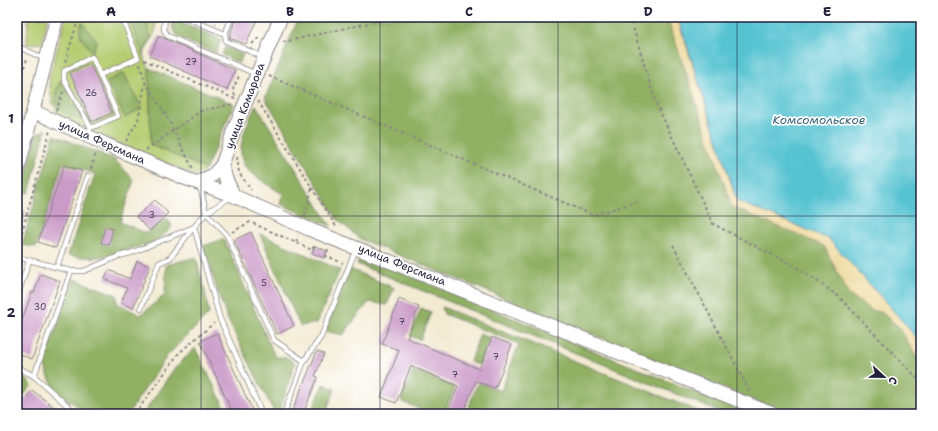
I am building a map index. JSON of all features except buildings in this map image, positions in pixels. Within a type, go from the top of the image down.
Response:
[{"type":"street","points":[[17,173],[57,17]]},
{"type":"street","name":"улица Комарова","points":[[222,165],[234,130],[261,74],[264,57],[281,17]]},
{"type":"street","name":"улица Ферсмана","points":[[33,111],[53,120],[89,132],[100,142],[198,179],[302,226],[773,414]]},
{"type":"street","points":[[198,179],[213,175],[222,165]]},
{"type":"street","points":[[222,165],[226,179],[234,196]]},
{"type":"lane","points":[[100,75],[138,58],[122,17]]},
{"type":"lane","points":[[165,17],[164,30],[168,36],[242,68],[261,74]]},
{"type":"lane","points":[[185,17],[225,34]]},
{"type":"lane","points":[[232,17],[225,34],[226,41],[264,57]]},
{"type":"lane","points":[[17,46],[46,60]]},
{"type":"lane","points":[[92,57],[100,75],[118,116],[89,132],[64,80],[64,71],[92,57]]},
{"type":"lane","points":[[57,267],[88,176]]},
{"type":"lane","points":[[198,179],[206,213],[227,235],[274,340],[304,361]]},
{"type":"lane","points":[[141,308],[160,263],[170,258],[206,213],[234,196]]},
{"type":"lane","points":[[17,257],[71,271],[84,271],[194,227]]},
{"type":"lane","points":[[194,227],[220,319],[262,414]]},
{"type":"lane","points":[[284,414],[304,361],[321,337],[357,247]]},
{"type":"lane","points":[[17,297],[30,261]]},
{"type":"lane","points":[[34,376],[71,271]]},
{"type":"lane","points":[[17,367],[34,376],[77,414]]},
{"type":"path","points":[[64,71],[79,17]]},
{"type":"path","points":[[289,40],[396,17]]},
{"type":"path","points":[[409,17],[416,19],[422,17]]},
{"type":"path","points":[[630,17],[655,101],[713,224],[800,270],[838,296],[921,382]]},
{"type":"path","points":[[249,51],[252,44],[260,37]]},
{"type":"path","points":[[17,97],[29,51]]},
{"type":"path","points":[[138,58],[145,82],[166,115],[198,179]]},
{"type":"path","points":[[138,58],[236,99]]},
{"type":"path","points":[[231,111],[236,99],[233,89],[242,68]]},
{"type":"path","points":[[261,74],[593,215],[637,202]]},
{"type":"path","points":[[124,143],[138,120],[145,82]]},
{"type":"path","points":[[17,250],[53,120],[66,83]]},
{"type":"path","points":[[256,96],[340,233]]},
{"type":"path","points":[[144,152],[201,111],[234,104]]},
{"type":"path","points":[[88,176],[100,142]]},
{"type":"path","points":[[236,153],[239,173],[254,194]]},
{"type":"path","points":[[296,242],[302,226],[312,188]]},
{"type":"path","points":[[227,235],[250,222],[312,250],[314,244],[328,249],[326,256],[350,266]]},
{"type":"path","points":[[673,245],[749,390],[744,403]]},
{"type":"path","points":[[136,414],[178,353],[220,319]]},
{"type":"green space","points":[[28,17],[48,17],[42,43],[27,44]]},
{"type":"green space","points":[[66,17],[156,17],[155,32],[143,55],[149,68],[151,145],[206,169],[201,173],[194,175],[104,137],[59,115],[52,102],[49,78]]},
{"type":"green space","points":[[129,17],[145,17],[151,38],[143,55]]},
{"type":"green space","points":[[299,17],[667,17],[732,206],[824,246],[849,295],[871,310],[881,312],[900,328],[921,365],[921,414],[787,414],[360,239],[338,220],[265,98]]},
{"type":"green space","points":[[173,20],[221,39],[216,53],[179,37],[173,29]]},
{"type":"green space","points":[[82,22],[97,41],[92,52],[80,36]]},
{"type":"green space","points":[[225,47],[243,55],[239,63],[222,55]]},
{"type":"green space","points":[[149,68],[234,104],[206,169],[151,145]]},
{"type":"green space","points":[[124,73],[142,108],[125,118],[107,81]]},
{"type":"green space","points":[[60,81],[84,121],[65,113],[57,106],[55,96]]},
{"type":"green space","points":[[256,105],[331,226],[280,204],[283,194],[256,177],[245,167],[241,152],[243,136]]},
{"type":"green space","points":[[46,129],[29,193],[23,191],[37,134]]},
{"type":"green space","points":[[54,135],[114,159],[134,180],[120,222],[146,233],[167,218],[172,226],[168,231],[153,242],[108,256],[91,258],[68,255],[95,174],[63,163],[36,247],[22,245]]},
{"type":"green space","points":[[20,209],[25,212],[17,240],[17,212]]},
{"type":"green space","points":[[260,234],[340,270],[317,323],[300,326]]},
{"type":"green space","points":[[224,239],[275,357],[286,357],[295,363],[279,414],[275,414],[226,316],[203,246]]},
{"type":"green space","points":[[360,256],[749,414],[725,414],[357,264]]},
{"type":"green space","points":[[196,257],[209,314],[167,356],[128,414],[88,414],[55,390],[44,363],[74,279],[117,295],[117,303],[140,315],[165,295],[166,265]]},
{"type":"green space","points":[[350,269],[394,288],[387,305],[369,302],[343,335],[325,331]]},
{"type":"green space","points":[[442,307],[705,414],[501,414],[487,409],[485,414],[466,414],[478,382],[501,391],[519,344],[444,314]]},
{"type":"green space","points":[[421,308],[431,312],[420,340],[410,336]]},
{"type":"green space","points":[[480,334],[490,338],[479,365],[470,362]]},
{"type":"green space","points":[[195,348],[228,414],[143,414],[174,369]]},
{"type":"green space","points":[[17,370],[32,385],[17,404]]},
{"type":"green space","points":[[413,370],[455,387],[444,414],[430,414],[401,401]]},
{"type":"green space","points":[[323,384],[335,389],[325,414],[311,414]]},
{"type":"sand","points":[[667,17],[677,17],[737,201],[829,239],[906,325],[921,344],[921,365],[900,328],[881,312],[871,310],[849,295],[824,246],[732,207]]},
{"type":"water","name":"Комсомольское","points":[[678,17],[921,17],[921,344],[906,325],[829,239],[737,201]]}]
